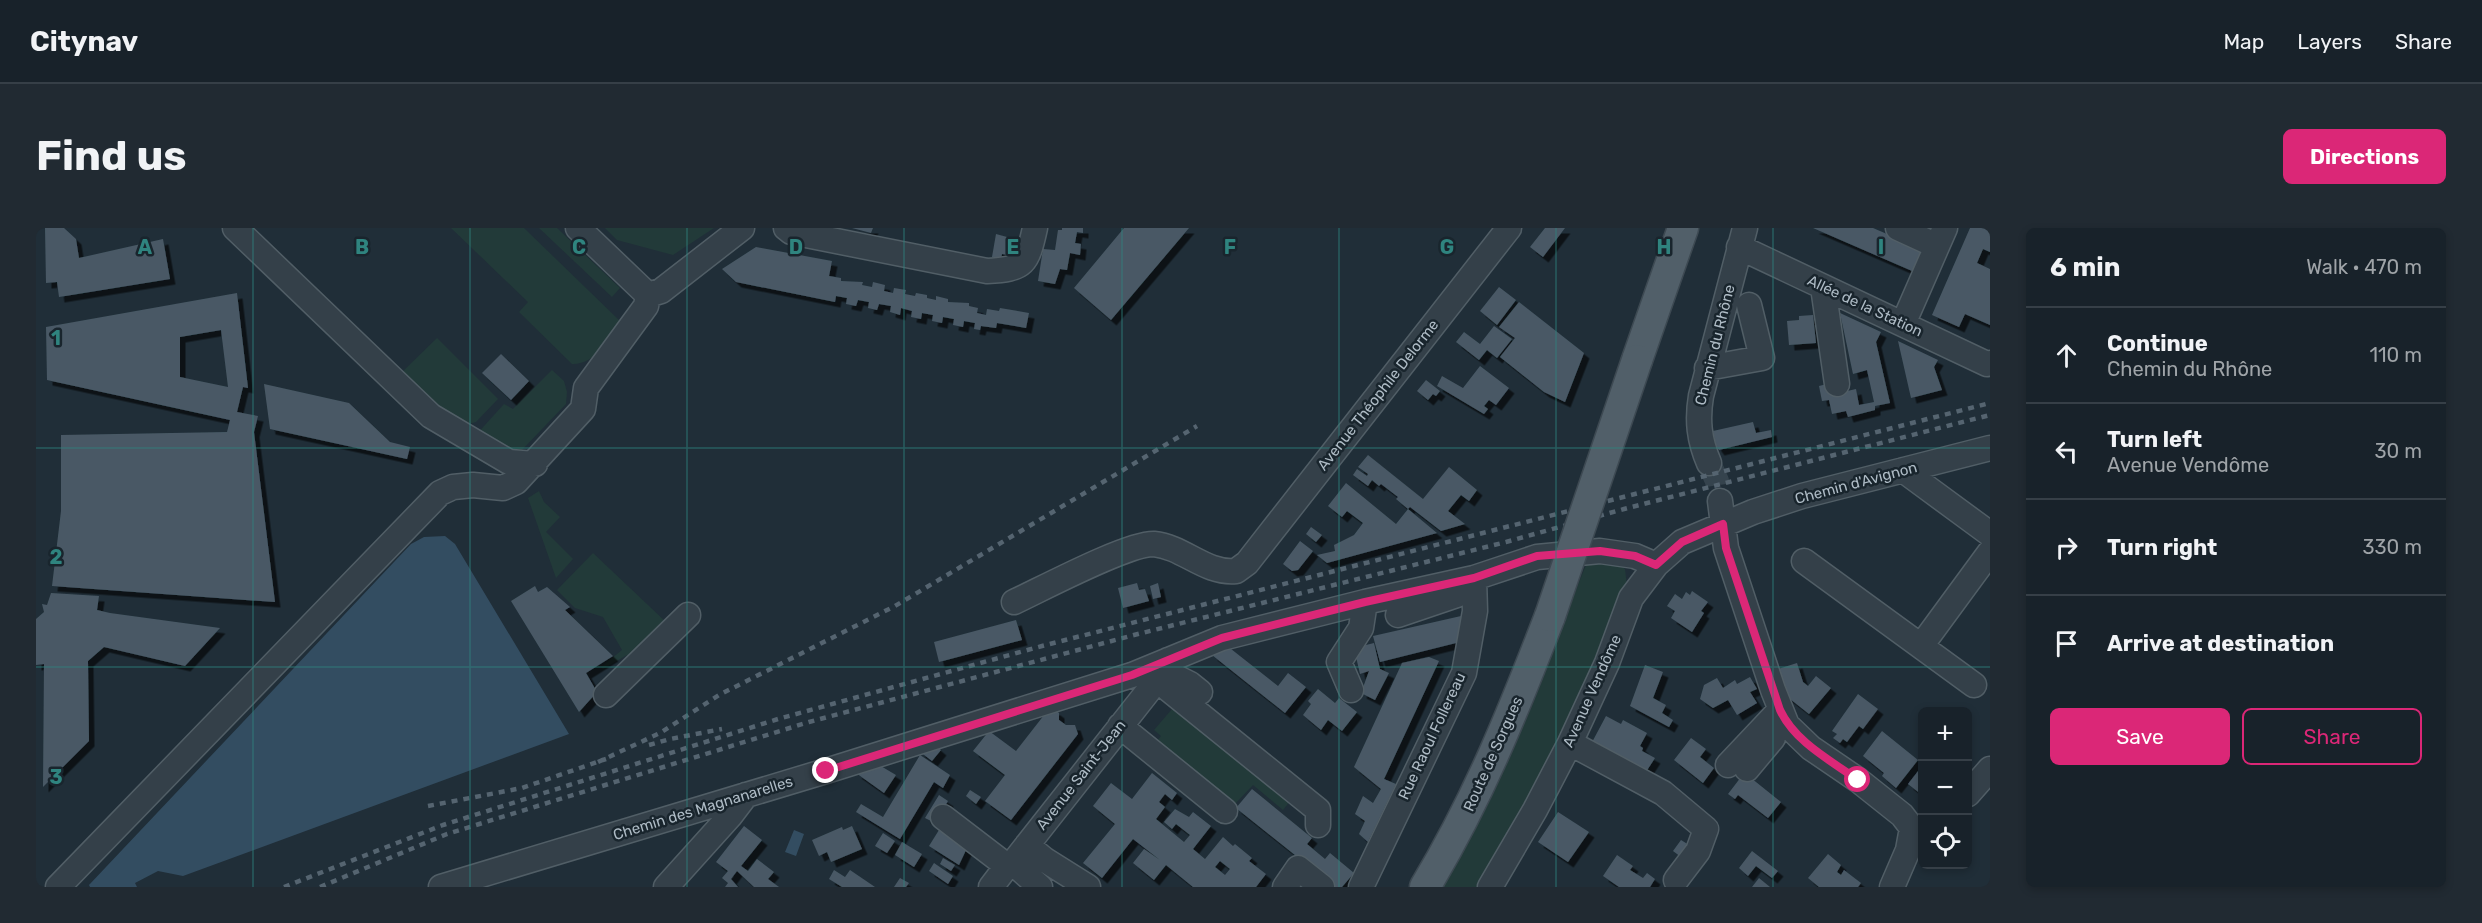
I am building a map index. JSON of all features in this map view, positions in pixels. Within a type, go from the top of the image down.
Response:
[{"type":"main road","name":"Route de Sorgues","points":[[1425,887],[1457,833],[1506,729],[1550,616],[1683,228]]},
{"type":"street","points":[[235,228],[431,416],[509,462],[535,464]]},
{"type":"street","points":[[578,228],[648,295]]},
{"type":"street","points":[[648,295],[661,291],[742,228]]},
{"type":"street","points":[[786,228],[791,232],[987,271],[1009,270],[1021,265],[1029,256],[1035,228]]},
{"type":"street","name":"Avenue Théophile Delorme","points":[[1014,602],[1132,547],[1154,544],[1214,569],[1236,572],[1247,563],[1509,228]]},
{"type":"street","points":[[1898,228],[1941,237],[1903,324]]},
{"type":"street","name":"Allée de la Station","points":[[1742,238],[1823,287],[1987,364],[1990,363]]},
{"type":"street","name":"Chemin du Rhône","points":[[1709,463],[1701,444],[1698,416],[1707,368],[1742,238]]},
{"type":"street","points":[[1823,287],[1837,384]]},
{"type":"street","points":[[58,887],[440,493],[453,487],[473,485],[503,488],[516,482],[535,464],[583,409],[586,388],[645,306],[648,295]]},
{"type":"street","points":[[1707,368],[1762,358],[1749,305]]},
{"type":"street","name":"Chemin d'Avignon","points":[[1722,512],[1802,496],[1990,448]]},
{"type":"street","points":[[1903,470],[1990,534]]},
{"type":"street","points":[[1722,512],[1726,548],[1783,718],[1811,748],[1858,780],[1902,815],[1912,828],[1916,839],[1892,887]]},
{"type":"street","name":"Avenue Vendôme","points":[[1490,887],[1535,810],[1570,743],[1607,663],[1631,598],[1656,565],[1722,512]]},
{"type":"street","name":"Chemin des Magnanarelles","points":[[441,887],[1121,678],[1162,670],[1222,638],[1365,602],[1474,586],[1537,556],[1600,551],[1635,556],[1656,565]]},
{"type":"street","points":[[1922,646],[1990,552]]},
{"type":"street","points":[[1804,561],[1974,685]]},
{"type":"street","points":[[1398,615],[1456,595],[1474,586]]},
{"type":"street","name":"Rue Raoul Follereau","points":[[1361,887],[1464,673],[1475,610],[1474,586]]},
{"type":"street","points":[[1351,690],[1339,662],[1361,628],[1365,602]]},
{"type":"street","points":[[606,695],[688,615]]},
{"type":"street","points":[[1162,670],[1190,684],[1200,692]]},
{"type":"street","points":[[1162,670],[1318,810],[1318,825]]},
{"type":"street","name":"Avenue Saint-Jean","points":[[991,887],[1162,670]]},
{"type":"street","points":[[1737,767],[1783,718]]},
{"type":"street","points":[[1120,726],[1225,811]]},
{"type":"street","points":[[1570,743],[1663,793],[1706,829],[1698,850],[1676,880]]},
{"type":"street","points":[[1972,789],[1990,769]]},
{"type":"street","points":[[666,887],[746,795]]},
{"type":"street","points":[[943,817],[1016,858],[1040,887]]},
{"type":"street","points":[[1016,858],[1045,860],[1088,887]]},
{"type":"street","points":[[1285,887],[1298,868],[1322,887]]},
{"type":"green space","points":[[451,228],[524,228],[620,321],[595,355],[588,360],[572,364],[519,312],[528,302]]},
{"type":"green space","points":[[539,228],[557,228],[620,288],[612,297]]},
{"type":"green space","points":[[605,228],[714,228],[673,255],[617,240]]},
{"type":"green space","points":[[437,338],[498,399],[476,422],[469,424],[456,416],[450,419],[398,376]]},
{"type":"green space","points":[[552,370],[564,381],[567,392],[566,404],[522,450],[512,453],[475,436],[504,404],[513,409]]},
{"type":"green space","points":[[539,491],[544,502],[560,517],[546,532],[573,559],[556,578],[528,498]]},
{"type":"green space","points":[[593,553],[667,623],[631,662],[627,655],[603,669],[601,667],[622,650],[603,617],[575,608],[557,590]]},
{"type":"green space","points":[[1590,556],[1616,559],[1625,569],[1627,586],[1576,719],[1481,887],[1443,887],[1472,836],[1510,757]]},
{"type":"green space","points":[[1179,701],[1295,795],[1283,810],[1253,785],[1235,804],[1156,742],[1161,736],[1154,730]]},
{"type":"water","points":[[445,536],[455,544],[569,734],[183,876],[158,871],[135,883],[137,887],[90,887],[89,885],[411,544],[424,537]]},
{"type":"water","points":[[794,830],[804,834],[796,856],[785,852]]},
{"type":"building","points":[[45,228],[64,228],[76,239],[79,258],[163,239],[170,279],[59,297],[57,282],[46,283]]},
{"type":"building","points":[[852,228],[873,228],[871,233]]},
{"type":"building","points":[[1083,228],[1083,233],[1077,232],[1075,243],[1081,244],[1080,255],[1070,253],[1067,270],[1060,269],[1055,284],[1038,281],[1043,249],[1055,250],[1058,230]]},
{"type":"building","points":[[1124,228],[1189,228],[1111,320],[1074,288]]},
{"type":"building","points":[[1545,228],[1565,228],[1543,257],[1530,247]]},
{"type":"building","points":[[1813,228],[1873,228],[1929,252],[1919,274]]},
{"type":"building","points":[[1970,228],[1990,228],[1990,252],[1983,249],[1977,263],[1990,269],[1990,325],[1965,314],[1959,327],[1932,315]]},
{"type":"building","points":[[996,234],[1007,237],[1006,241],[1016,243],[1013,256],[1002,254],[1001,259],[992,257]]},
{"type":"building","points":[[756,247],[832,261],[829,276],[841,278],[841,281],[863,282],[862,285],[872,287],[873,282],[885,285],[884,291],[893,293],[894,288],[906,290],[905,294],[915,296],[916,293],[936,300],[936,296],[948,299],[948,302],[969,303],[969,306],[978,308],[977,313],[986,315],[987,309],[999,311],[1000,308],[1029,313],[1026,328],[997,323],[996,328],[981,326],[980,330],[974,329],[975,323],[964,321],[963,327],[953,325],[954,319],[943,317],[942,323],[932,321],[933,315],[922,313],[921,319],[911,317],[912,311],[901,308],[900,315],[890,312],[891,306],[879,304],[877,310],[868,308],[869,302],[858,300],[856,306],[846,304],[847,298],[836,296],[835,302],[736,282],[722,269]]},
{"type":"building","points":[[1499,287],[1516,300],[1497,325],[1480,311]]},
{"type":"building","points":[[237,293],[248,388],[243,387],[237,412],[258,416],[254,432],[275,602],[52,586],[61,511],[61,435],[227,432],[230,420],[47,380],[46,327]],"holes":[[[221,330],[228,387],[180,377],[180,337]]]},
{"type":"building","points":[[1519,302],[1584,353],[1565,402],[1544,392],[1500,357],[1515,338],[1499,327]]},
{"type":"building","points":[[1840,313],[1881,332],[1876,342],[1890,403],[1875,406],[1875,410],[1848,417],[1846,411],[1832,414],[1829,400],[1822,401],[1819,386],[1827,384],[1830,395],[1856,389],[1859,405],[1874,402],[1867,370],[1853,374]]},
{"type":"building","points":[[1813,315],[1816,343],[1789,345],[1787,321],[1799,320],[1799,316]]},
{"type":"building","points":[[1494,326],[1512,339],[1497,358],[1487,350],[1479,360],[1456,342],[1464,332],[1480,344]]},
{"type":"building","points":[[1898,341],[1938,360],[1934,367],[1942,390],[1911,398]]},
{"type":"building","points":[[501,354],[529,381],[511,400],[482,373]]},
{"type":"building","points":[[1480,366],[1509,388],[1496,405],[1489,400],[1484,406],[1488,409],[1484,414],[1437,386],[1442,376],[1463,388]]},
{"type":"building","points":[[1426,380],[1440,391],[1428,400],[1417,391]]},
{"type":"building","points":[[264,384],[349,403],[390,442],[410,447],[407,459],[270,429]]},
{"type":"building","points":[[1753,422],[1756,433],[1771,430],[1772,437],[1719,450],[1716,446],[1713,431]]},
{"type":"building","points":[[1368,455],[1423,499],[1449,467],[1477,490],[1469,501],[1461,495],[1448,511],[1465,524],[1441,531],[1410,507],[1408,509],[1396,499],[1398,497],[1381,484],[1379,486],[1372,480],[1368,486],[1353,475],[1357,469],[1367,476],[1368,474],[1358,467]]},
{"type":"building","points":[[1346,483],[1396,524],[1408,509],[1437,533],[1327,563],[1317,555],[1335,551],[1334,545],[1354,535],[1363,523],[1347,511],[1342,517],[1328,506]]},
{"type":"building","points":[[1311,527],[1322,535],[1316,542],[1306,534]]},
{"type":"building","points":[[1300,541],[1313,551],[1298,570],[1292,571],[1283,564]]},
{"type":"building","points":[[1137,583],[1139,590],[1145,589],[1149,601],[1123,608],[1118,588]]},
{"type":"building","points":[[1158,583],[1161,597],[1153,599],[1150,586]]},
{"type":"building","points":[[535,586],[538,592],[547,587],[570,607],[565,610],[613,656],[586,673],[597,692],[579,712],[511,601]]},
{"type":"building","points":[[1692,591],[1708,602],[1701,611],[1704,613],[1692,632],[1671,618],[1675,611],[1667,606],[1675,594],[1682,599],[1686,592],[1690,595]]},
{"type":"building","points":[[51,593],[99,596],[97,610],[110,613],[220,628],[185,666],[104,647],[88,661],[89,741],[43,787],[44,664],[36,665],[36,619],[44,612],[42,604],[47,605]]},
{"type":"building","points":[[1461,616],[1460,642],[1380,662],[1373,636]]},
{"type":"building","points":[[1016,620],[1022,640],[939,662],[934,642]]},
{"type":"building","points":[[1374,643],[1380,669],[1389,673],[1375,700],[1361,693],[1369,671],[1360,674],[1354,648]]},
{"type":"building","points":[[1226,645],[1278,686],[1288,673],[1306,687],[1285,713],[1212,655],[1217,649]]},
{"type":"building","points":[[1429,657],[1439,661],[1384,779],[1396,784],[1368,842],[1359,834],[1365,821],[1355,814],[1363,796],[1373,803],[1381,789],[1354,767],[1402,663]]},
{"type":"building","points":[[1797,663],[1803,682],[1808,686],[1816,676],[1831,688],[1809,714],[1785,695],[1778,669]]},
{"type":"building","points":[[1645,665],[1663,672],[1653,698],[1666,705],[1662,713],[1673,720],[1669,727],[1630,706]]},
{"type":"building","points":[[1750,677],[1757,689],[1750,692],[1757,703],[1737,715],[1728,700],[1713,708],[1700,699],[1704,685],[1717,678],[1723,688],[1735,680],[1737,684]]},
{"type":"building","points":[[1318,689],[1335,703],[1339,698],[1357,712],[1342,731],[1328,720],[1321,730],[1303,715],[1311,704],[1308,701]]},
{"type":"building","points":[[1858,694],[1878,709],[1863,729],[1859,726],[1847,742],[1843,739],[1840,743],[1833,738],[1837,734],[1832,731]]},
{"type":"building","points":[[1048,710],[1055,710],[1059,713],[1059,720],[1066,725],[1075,725],[1078,734],[1011,820],[985,801],[1005,775],[973,751],[989,731],[1016,751]]},
{"type":"building","points":[[1606,716],[1621,724],[1623,720],[1647,733],[1640,746],[1643,748],[1642,751],[1655,758],[1644,775],[1590,746]]},
{"type":"building","points":[[1882,731],[1918,760],[1896,788],[1882,776],[1884,773],[1863,756]]},
{"type":"building","points":[[1691,738],[1706,749],[1700,757],[1714,768],[1703,783],[1674,760]]},
{"type":"building","points":[[935,745],[941,750],[932,761],[919,751]]},
{"type":"building","points":[[920,755],[950,775],[943,788],[934,782],[900,839],[856,812],[861,804],[883,817]]},
{"type":"building","points":[[879,765],[896,775],[884,793],[856,773]]},
{"type":"building","points":[[1918,771],[1918,792],[1908,784]]},
{"type":"building","points":[[1152,773],[1177,793],[1172,800],[1165,794],[1159,802],[1165,807],[1156,819],[1184,842],[1190,835],[1176,824],[1172,829],[1164,822],[1175,809],[1189,817],[1193,812],[1211,826],[1193,849],[1205,859],[1223,837],[1252,858],[1249,861],[1266,874],[1256,887],[1193,887],[1166,865],[1154,880],[1133,863],[1144,849],[1160,860],[1133,839],[1102,878],[1083,863],[1115,824],[1093,806],[1111,783],[1132,799]],"holes":[[[1220,861],[1230,869],[1225,875],[1215,867]]]},
{"type":"building","points":[[1741,777],[1748,782],[1751,778],[1781,802],[1768,818],[1738,795],[1735,799],[1728,794]]},
{"type":"building","points":[[1252,789],[1312,838],[1307,844],[1325,859],[1330,853],[1354,873],[1342,887],[1335,887],[1236,808]]},
{"type":"building","points":[[970,790],[981,797],[976,804],[966,796]]},
{"type":"building","points":[[939,795],[948,801],[935,823],[925,818]]},
{"type":"building","points":[[1558,812],[1589,832],[1568,862],[1538,842]]},
{"type":"building","points":[[744,826],[762,840],[741,866],[748,871],[757,859],[774,872],[768,879],[779,887],[754,887],[737,871],[731,879],[738,887],[725,887],[728,883],[722,878],[728,871],[716,862]]},
{"type":"building","points":[[852,826],[862,849],[831,862],[827,852],[819,856],[812,840],[842,827],[843,830]]},
{"type":"building","points":[[939,830],[967,848],[959,865],[929,846]]},
{"type":"building","points":[[883,833],[895,841],[887,853],[875,846]]},
{"type":"building","points":[[1681,840],[1689,845],[1681,857],[1673,851]]},
{"type":"building","points":[[902,842],[922,854],[914,867],[895,855]]},
{"type":"building","points":[[1752,851],[1778,871],[1772,878],[1756,866],[1748,876],[1739,868]]},
{"type":"building","points":[[1828,854],[1841,865],[1837,872],[1841,875],[1844,870],[1861,883],[1858,887],[1819,887],[1808,878]]},
{"type":"building","points":[[1617,855],[1633,866],[1630,870],[1643,878],[1647,873],[1655,879],[1650,887],[1619,887],[1603,876]]},
{"type":"building","points":[[943,858],[955,865],[951,871],[940,864]]},
{"type":"building","points":[[934,863],[953,876],[948,884],[929,871]]},
{"type":"building","points":[[834,870],[845,877],[850,870],[875,887],[842,887],[829,879]]},
{"type":"building","points":[[900,878],[909,883],[906,887],[894,887]]},
{"type":"building","points":[[1759,878],[1770,887],[1752,887]]},
{"type":"tunnel","points":[[1709,463],[1717,481],[1720,501]]},
{"type":"railway","points":[[284,887],[443,825],[778,719],[1042,646],[1990,403]]},
{"type":"railway","points":[[320,887],[447,834],[809,722],[1134,635],[1506,542],[1624,509],[1990,415]]},
{"type":"railway","points":[[598,762],[660,733],[719,695],[895,606],[1197,426]]},
{"type":"railway","points":[[649,745],[722,729]]},
{"type":"railway","points":[[428,806],[522,788],[606,759]]},
{"type":"route","points":[[826,771],[1132,675],[1222,638],[1365,602],[1474,578],[1537,556],[1600,551],[1635,556],[1656,565],[1682,542],[1723,524],[1726,548],[1787,725],[1811,748],[1858,780]]}]
